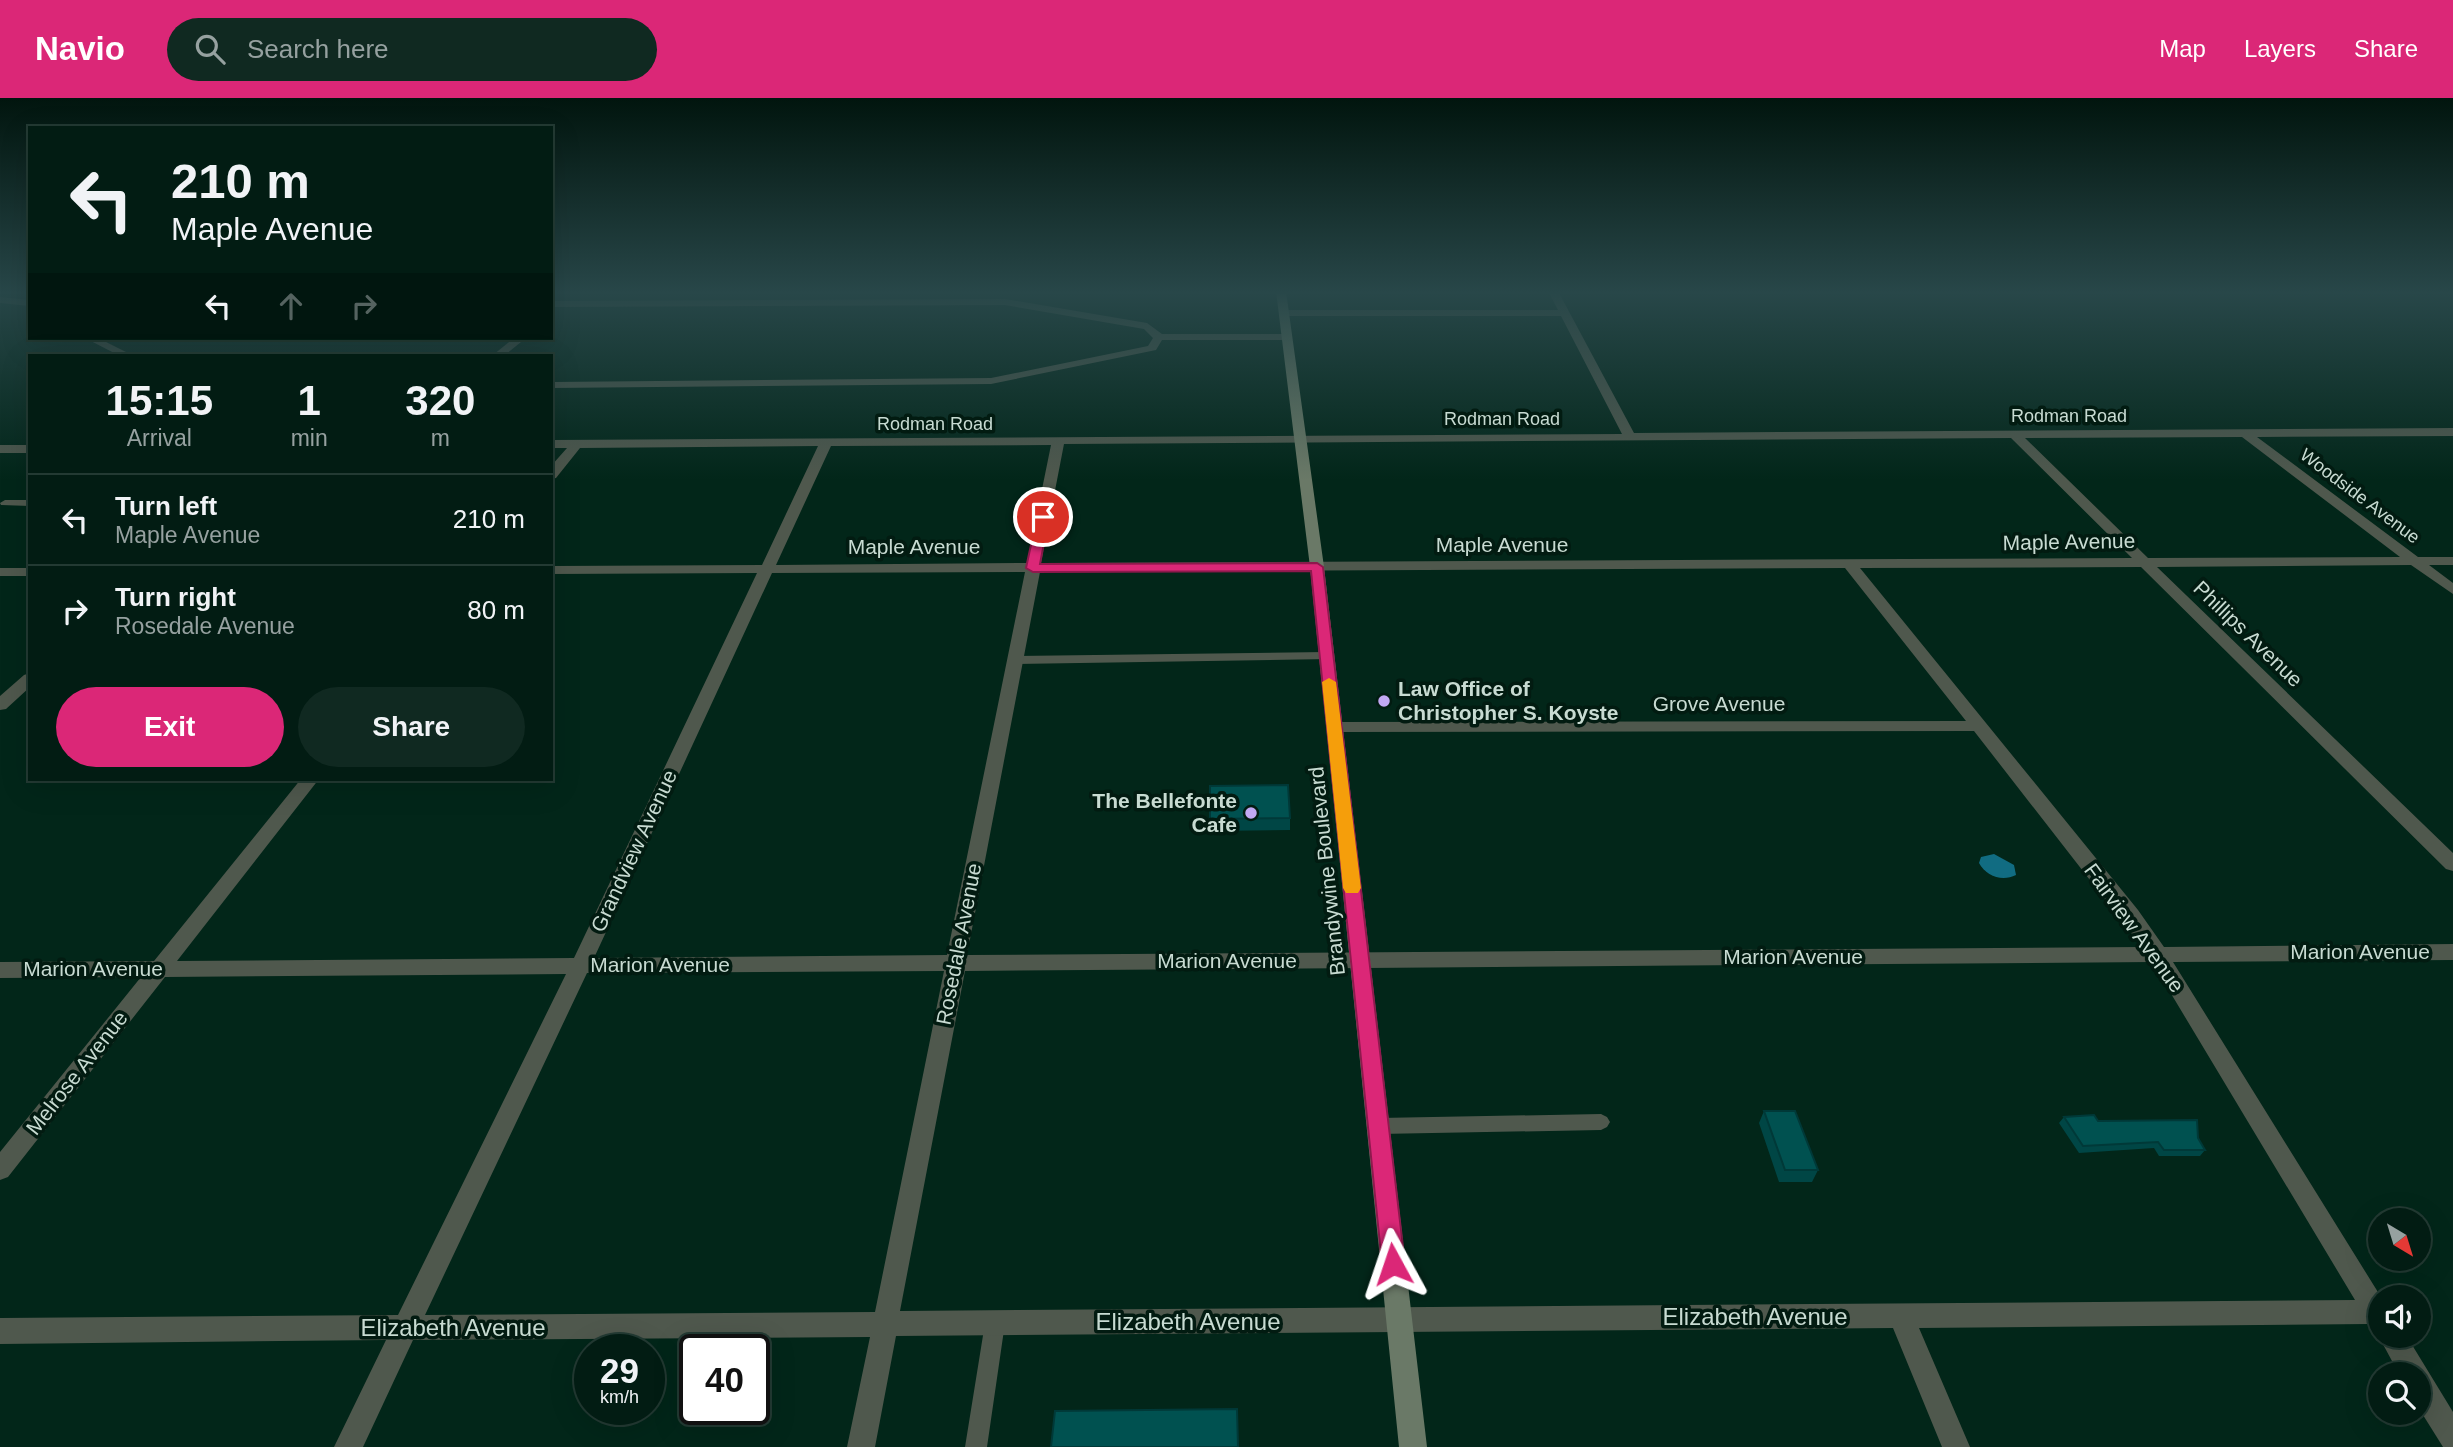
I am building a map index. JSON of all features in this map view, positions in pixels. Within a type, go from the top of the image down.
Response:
[{"type":"street","points":[[553,386],[991,381],[1123,354]]},
{"type":"street","name":"Brandywine Boulevard","points":[[1289,354],[1317,567],[1413,1447]]},
{"type":"street","points":[[1586,354],[1629,435]]},
{"type":"street","name":"Rodman Road","points":[[553,444],[1629,435],[2453,432]]},
{"type":"street","name":"Woodside Avenue","points":[[2244,433],[2453,590]]},
{"type":"street","name":"Phillips Avenue","points":[[2013,434],[2453,864]]},
{"type":"street","name":"Rosedale Avenue","points":[[862,1447],[1058,441]]},
{"type":"street","name":"Grandview Avenue","points":[[348,1447],[580,966],[826,443]]},
{"type":"street","points":[[553,473],[576,444]]},
{"type":"street","points":[[0,449],[28,449]]},
{"type":"street","name":"Maple Avenue","points":[[553,570],[2453,561]]},
{"type":"street","name":"Fairview Avenue","points":[[1850,565],[2131,915],[2158,954],[2368,1299]]},
{"type":"street","points":[[0,572],[28,572]]},
{"type":"street","points":[[0,705],[28,680]]},
{"type":"street","name":"Grove Avenue","points":[[1334,727],[1978,726]]},
{"type":"street","name":"Melrose Avenue","points":[[0,1170],[308,781]]},
{"type":"street","name":"Marion Avenue","points":[[0,970],[2453,952]]},
{"type":"street","name":"Elizabeth Avenue","points":[[0,1331],[1901,1316],[2368,1315]]},
{"type":"street","points":[[1901,1316],[1956,1447]]},
{"type":"street","points":[[2431,1402],[2453,1437]]},
{"type":"lane","points":[[5,503],[28,503]]},
{"type":"lane","points":[[1015,660],[1326,656]]},
{"type":"lane","points":[[1380,1126],[1601,1122]]},
{"type":"lane","points":[[976,1447],[995,1323]]},
{"type":"water","points":[[1994,854],[2014,865],[2016,875],[2000,878],[1986,871],[1979,863],[1981,857]]},
{"type":"building","points":[[1288,785],[1290,818],[1210,819],[1210,786]]},
{"type":"building","points":[[1764,1111],[1795,1111],[1818,1170],[1785,1170]]},
{"type":"building","points":[[2094,1115],[2098,1121],[2197,1120],[2198,1138],[2205,1150],[2164,1150],[2158,1142],[2083,1146],[2064,1117]]},
{"type":"building","points":[[1237,1409],[1238,1447],[1051,1447],[1055,1411]]},
{"type":"slow traffic","points":[[1329,682],[1352,888]]},
{"type":"place","name":"Law Office of Christopher S. Koyste","points":[[1384,701]]},
{"type":"place","name":"The Bellefonte Cafe","points":[[1251,813]]},
{"type":"route","points":[[1043,517],[1033,568],[1317,567],[1393,1264]]}]
